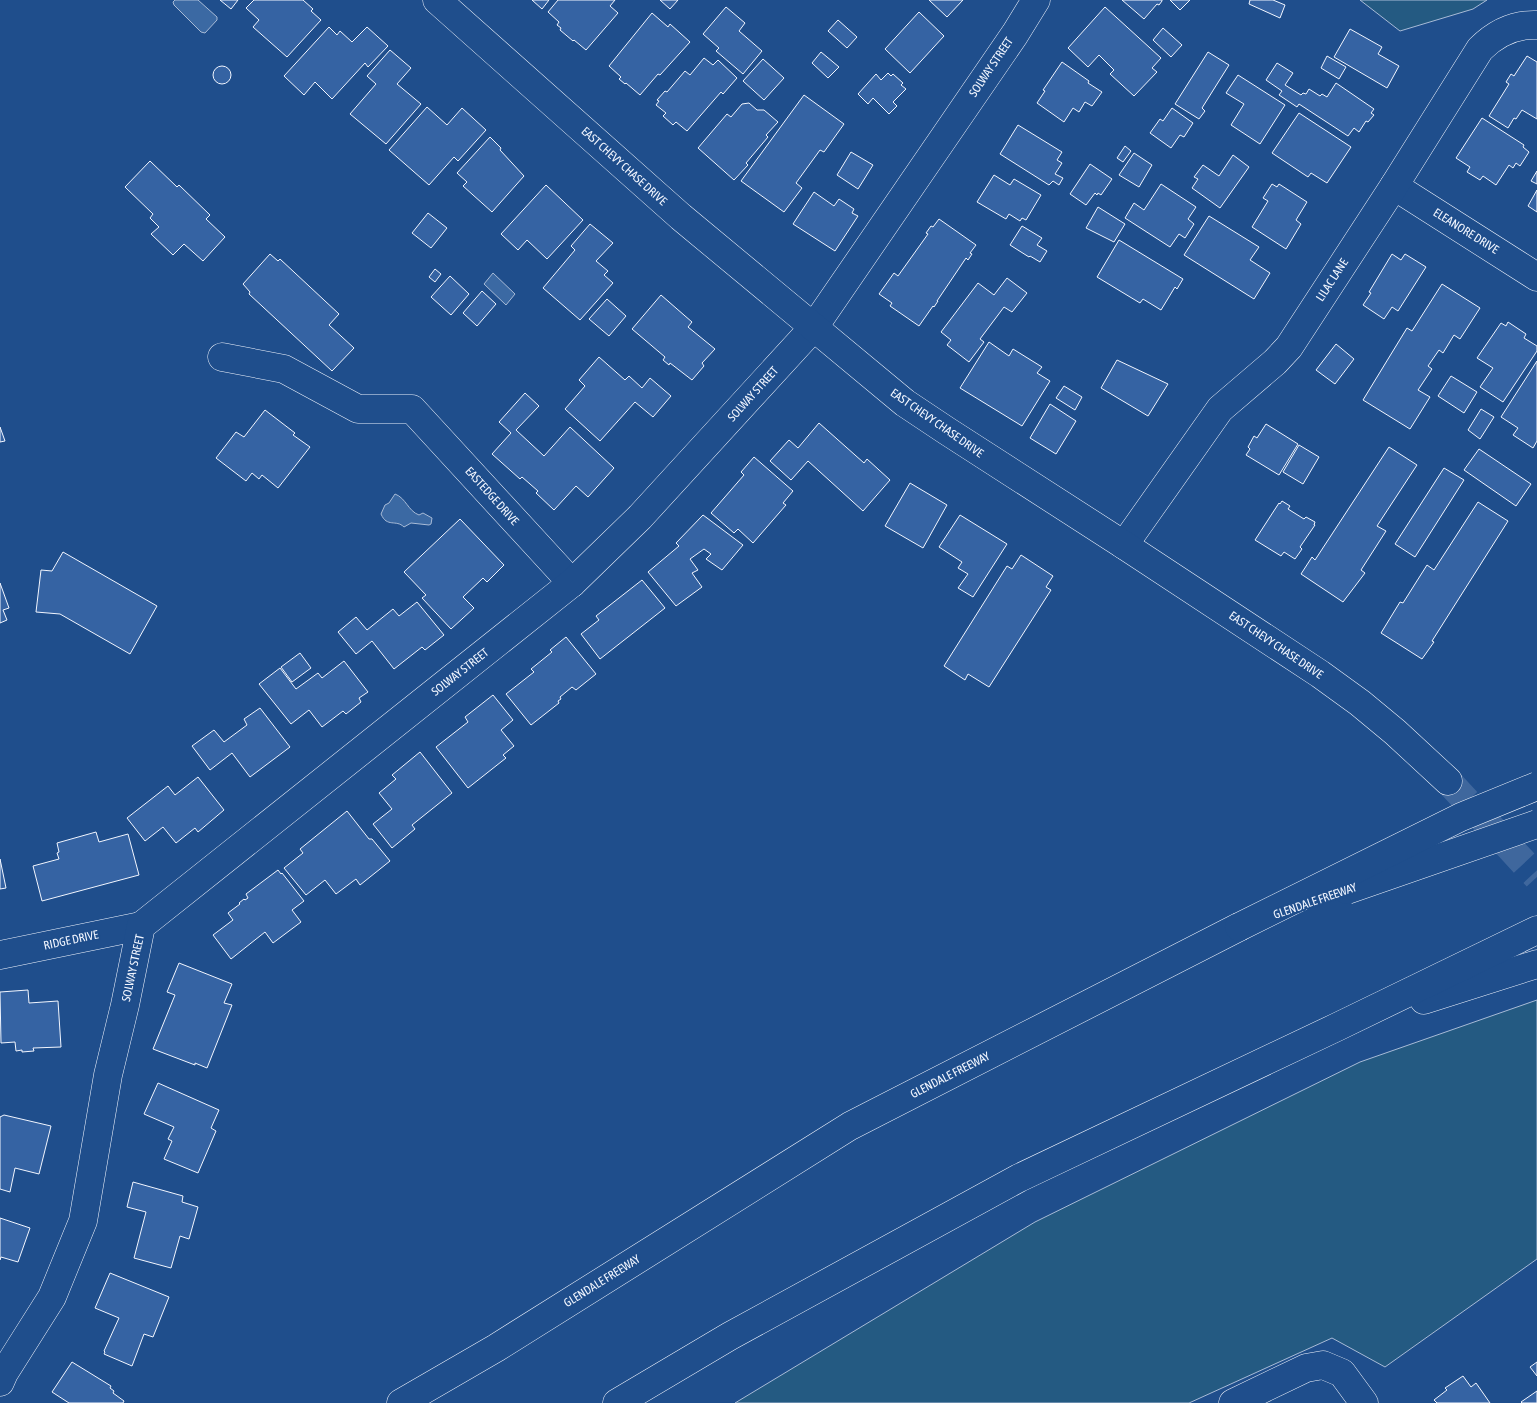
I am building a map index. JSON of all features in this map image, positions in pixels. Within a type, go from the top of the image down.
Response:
[{"type":"main road","name":"EAST CHEVY CHASE DRIVE","points":[[437,0],[681,217],[905,403],[1320,674],[1360,703],[1395,732],[1448,781]]},
{"type":"main road","name":"SOLWAY STREET","points":[[0,1382],[52,1298],[83,1221],[108,1076],[141,926],[572,583],[640,518],[814,327],[1015,34],[1036,0]]},
{"type":"main road","name":"LILAC LANE","points":[[1124,545],[1220,409],[1275,362],[1289,347],[1394,186],[1480,49],[1488,40],[1507,29],[1517,26],[1537,25]]},
{"type":"main road","name":"ELEANORE DRIVE","points":[[1394,186],[1537,277]]},
{"type":"main road","name":"EASTEDGE DRIVE","points":[[222,358],[284,369],[358,409],[412,409],[572,583]]},
{"type":"main road","points":[[1239,927],[1461,817],[1537,786]]},
{"type":"main road","name":"GLENDALE FREEWAY","points":[[401,1403],[496,1348],[850,1126],[1239,927],[1537,824]]},
{"type":"main road","name":"RIDGE DRIVE","points":[[0,956],[141,926]]},
{"type":"main road","points":[[617,1403],[730,1336],[1019,1178],[1537,930]]},
{"type":"main road","points":[[1337,1027],[1537,964]]},
{"type":"main road","points":[[1233,1403],[1306,1368],[1323,1365],[1342,1373],[1364,1403]]},
{"type":"shaded area","points":[[175,0],[198,0],[217,17],[217,20],[205,33],[201,32],[174,5],[173,2]]},
{"type":"shaded area","points":[[1360,0],[1487,0],[1473,9],[1400,31]]},
{"type":"shaded area","points":[[493,273],[515,294],[506,305],[484,284]]},
{"type":"shaded area","points":[[395,494],[402,498],[415,513],[419,515],[423,513],[432,518],[431,524],[411,523],[404,527],[386,521],[381,514],[385,505],[389,503]]},
{"type":"shaded area","points":[[1537,1000],[1537,1259],[1385,1367],[1332,1338],[1189,1403],[735,1403],[1035,1222],[1360,1062]]},
{"type":"building","points":[[220,0],[238,0],[231,9]]},
{"type":"building","points":[[254,0],[303,0],[321,20],[287,57],[253,27],[259,20],[246,8]]},
{"type":"building","points":[[532,0],[549,0],[542,9]]},
{"type":"building","points":[[558,0],[615,0],[610,6],[618,13],[586,50],[560,30],[561,28],[557,25],[559,22],[548,12]]},
{"type":"building","points":[[660,0],[678,0],[670,9]]},
{"type":"building","points":[[929,0],[963,0],[947,17]]},
{"type":"building","points":[[1122,0],[1162,0],[1162,1],[1144,19]]},
{"type":"building","points":[[1170,0],[1190,0],[1180,10]]},
{"type":"building","points":[[1250,0],[1273,0],[1285,5],[1280,18],[1249,4]]},
{"type":"building","points":[[726,7],[745,23],[739,31],[762,51],[743,74],[716,51],[719,48],[703,34]]},
{"type":"building","points":[[1105,7],[1161,58],[1152,68],[1157,72],[1134,96],[1110,74],[1114,70],[1099,55],[1088,67],[1068,48]]},
{"type":"building","points":[[919,12],[944,36],[910,73],[885,49]]},
{"type":"building","points":[[652,13],[668,27],[670,24],[690,42],[640,95],[619,79],[621,77],[609,66]]},
{"type":"building","points":[[838,20],[857,37],[847,48],[828,31]]},
{"type":"building","points":[[329,27],[337,35],[340,31],[352,42],[367,27],[388,46],[368,67],[365,63],[332,99],[315,82],[304,95],[284,76]]},
{"type":"building","points":[[1163,28],[1182,45],[1171,57],[1153,40]]},
{"type":"building","points":[[1350,29],[1382,47],[1378,54],[1399,66],[1387,88],[1334,57]]},
{"type":"building","points":[[390,50],[411,68],[397,84],[421,104],[386,144],[350,114],[376,84],[367,76]]},
{"type":"building","points":[[821,52],[839,67],[828,78],[812,63]]},
{"type":"building","points":[[1208,52],[1229,65],[1202,108],[1205,111],[1199,119],[1175,104]]},
{"type":"building","points":[[1327,56],[1346,67],[1339,79],[1321,68]]},
{"type":"building","points":[[1527,56],[1537,62],[1537,119],[1522,110],[1508,128],[1489,116],[1509,84],[1506,82],[1511,74],[1514,76]]},
{"type":"building","points":[[704,58],[713,65],[718,60],[737,78],[723,94],[721,92],[687,131],[676,122],[673,125],[663,116],[666,113],[656,105],[659,101],[657,100],[665,91],[667,92],[685,71],[690,75]]},
{"type":"building","points":[[763,59],[784,78],[764,100],[743,81]]},
{"type":"building","points":[[1062,62],[1102,92],[1092,106],[1085,102],[1079,112],[1073,108],[1064,122],[1037,103],[1045,91],[1043,90]]},
{"type":"building","points":[[1277,63],[1293,73],[1285,85],[1301,95],[1303,93],[1306,94],[1309,89],[1320,96],[1322,94],[1327,97],[1336,83],[1374,109],[1371,113],[1374,115],[1368,122],[1366,121],[1359,132],[1354,128],[1348,136],[1299,104],[1297,107],[1279,95],[1282,91],[1266,80]]},
{"type":"building","points":[[218,66],[226,66],[231,71],[229,82],[218,84],[213,79],[213,71]]},
{"type":"building","points":[[888,73],[891,76],[893,74],[903,83],[901,85],[906,89],[893,102],[897,106],[889,114],[873,98],[868,104],[858,94],[876,74],[881,80]]},
{"type":"building","points":[[1238,75],[1285,105],[1260,144],[1231,125],[1244,104],[1226,93]]},
{"type":"building","points":[[804,95],[844,124],[824,152],[820,150],[796,183],[802,188],[784,212],[741,181]]},
{"type":"building","points":[[749,103],[757,110],[764,110],[778,122],[746,163],[748,165],[734,180],[698,148],[727,114],[731,117],[742,104]]},
{"type":"building","points":[[427,107],[447,125],[462,108],[486,130],[458,161],[454,157],[429,185],[389,150]]},
{"type":"building","points":[[1172,108],[1193,123],[1184,137],[1180,135],[1171,148],[1150,133],[1160,119],[1163,121]]},
{"type":"building","points":[[1299,113],[1351,147],[1327,183],[1311,173],[1308,177],[1272,153]]},
{"type":"building","points":[[1482,118],[1524,145],[1523,147],[1529,152],[1520,166],[1516,163],[1513,168],[1509,165],[1496,185],[1483,176],[1480,180],[1467,172],[1470,167],[1456,158]]},
{"type":"building","points":[[1018,125],[1062,152],[1057,160],[1062,163],[1055,174],[1063,178],[1059,185],[1053,181],[1049,185],[1000,154]]},
{"type":"building","points":[[490,137],[524,176],[492,212],[463,186],[467,182],[457,173]]},
{"type":"building","points":[[1125,146],[1131,151],[1123,162],[1117,158]]},
{"type":"building","points":[[851,152],[873,165],[858,189],[837,175]]},
{"type":"building","points":[[1134,153],[1152,165],[1139,187],[1119,175]]},
{"type":"building","points":[[1233,155],[1249,167],[1220,208],[1192,188],[1198,179],[1194,177],[1203,165],[1219,176]]},
{"type":"building","points":[[150,161],[177,187],[179,185],[210,215],[206,219],[225,237],[203,261],[184,244],[173,255],[151,234],[159,227],[150,218],[153,214],[125,187]]},
{"type":"building","points":[[1090,164],[1112,179],[1101,195],[1095,193],[1086,205],[1070,194]]},
{"type":"building","points":[[1537,171],[1537,184],[1531,181]]},
{"type":"building","points":[[994,175],[1010,185],[1014,179],[1041,195],[1026,220],[1022,218],[1020,221],[1009,214],[1006,219],[977,202]]},
{"type":"building","points":[[1161,184],[1196,207],[1188,219],[1194,224],[1185,238],[1179,234],[1170,247],[1125,218],[1134,203],[1144,210]]},
{"type":"building","points":[[1272,184],[1277,187],[1279,184],[1307,202],[1296,220],[1301,224],[1286,249],[1252,227],[1268,201],[1263,198]]},
{"type":"building","points":[[546,185],[583,220],[547,259],[527,240],[518,250],[501,234]]},
{"type":"building","points":[[1537,190],[1537,212],[1528,206]]},
{"type":"building","points":[[814,192],[834,206],[839,199],[854,209],[852,213],[858,216],[835,251],[793,224]]},
{"type":"building","points":[[1098,207],[1125,224],[1114,242],[1086,228]]},
{"type":"building","points":[[428,213],[447,228],[431,248],[412,233]]},
{"type":"building","points":[[1209,216],[1259,247],[1250,260],[1270,273],[1254,299],[1184,255]]},
{"type":"building","points":[[939,219],[976,245],[970,253],[972,254],[968,260],[966,258],[934,307],[919,326],[890,306],[892,303],[879,294],[894,273],[898,276],[928,234],[926,233],[931,226],[933,227]]},
{"type":"building","points":[[590,224],[613,243],[596,261],[608,271],[604,275],[613,283],[580,320],[543,288],[575,250],[571,246]]},
{"type":"building","points":[[1022,226],[1042,238],[1037,245],[1047,251],[1040,262],[1010,245]]},
{"type":"building","points":[[1119,240],[1183,279],[1177,289],[1175,287],[1161,310],[1143,299],[1140,303],[1097,277]]},
{"type":"building","points":[[270,254],[278,261],[280,259],[339,314],[329,325],[354,348],[332,371],[249,294],[250,292],[243,284]]},
{"type":"building","points":[[1392,254],[1401,260],[1405,254],[1426,267],[1398,311],[1392,307],[1384,319],[1363,305]]},
{"type":"building","points":[[435,269],[441,274],[435,282],[429,277]]},
{"type":"building","points":[[450,276],[469,294],[451,315],[431,297]]},
{"type":"building","points":[[1007,278],[1027,293],[1012,312],[1004,307],[980,339],[984,342],[969,362],[947,345],[951,340],[941,332],[978,283],[994,295]]},
{"type":"building","points":[[1442,284],[1480,308],[1460,339],[1454,335],[1443,353],[1439,350],[1428,366],[1432,369],[1418,390],[1430,397],[1410,429],[1363,400],[1407,328],[1412,331]]},
{"type":"building","points":[[482,291],[496,304],[477,326],[463,313]]},
{"type":"building","points":[[661,295],[692,322],[688,327],[715,349],[702,363],[704,366],[692,380],[670,363],[669,365],[663,360],[665,357],[632,329]]},
{"type":"building","points":[[607,299],[626,316],[609,336],[589,319]]},
{"type":"building","points":[[1508,322],[1526,334],[1524,338],[1537,346],[1537,351],[1503,402],[1480,387],[1493,368],[1477,358],[1501,323],[1506,326]]},
{"type":"building","points":[[989,342],[1009,356],[1013,349],[1042,367],[1037,373],[1050,381],[1022,426],[960,388]]},
{"type":"building","points":[[1336,344],[1354,359],[1335,384],[1316,370]]},
{"type":"building","points":[[599,357],[625,380],[629,376],[642,388],[650,378],[671,396],[653,417],[635,402],[600,441],[565,409],[585,386],[579,380]]},
{"type":"building","points":[[1117,360],[1168,384],[1148,416],[1101,388]]},
{"type":"building","points":[[1537,361],[1537,441],[1533,448],[1513,435],[1518,428],[1501,417]]},
{"type":"building","points":[[1451,376],[1477,392],[1464,413],[1438,396]]},
{"type":"building","points":[[1064,386],[1082,397],[1075,410],[1056,398]]},
{"type":"building","points":[[525,393],[539,406],[516,430],[544,456],[570,427],[614,468],[588,497],[576,486],[554,510],[536,493],[538,491],[522,477],[520,479],[492,454],[511,433],[499,422]]},
{"type":"building","points":[[1050,404],[1076,421],[1056,454],[1030,438]]},
{"type":"building","points":[[1481,409],[1494,417],[1480,439],[1468,430]]},
{"type":"building","points":[[265,410],[295,433],[293,435],[310,447],[278,488],[262,475],[259,479],[252,473],[246,481],[216,458],[236,432],[244,437]]},
{"type":"building","points":[[819,423],[864,463],[867,459],[890,480],[863,511],[808,461],[791,480],[770,461],[789,440],[798,448]]},
{"type":"building","points":[[1266,424],[1298,444],[1279,475],[1246,455],[1254,436],[1257,438]]},
{"type":"building","points":[[0,427],[5,441],[0,442]]},
{"type":"building","points":[[1299,445],[1319,457],[1303,484],[1283,472]]},
{"type":"building","points":[[1389,447],[1417,465],[1377,526],[1386,531],[1361,570],[1365,573],[1343,602],[1301,574],[1312,557],[1315,560]]},
{"type":"building","points":[[1479,449],[1531,484],[1516,506],[1464,470]]},
{"type":"building","points":[[754,457],[793,491],[783,503],[786,505],[753,543],[738,529],[734,533],[711,513],[744,475],[741,472]]},
{"type":"building","points":[[1444,468],[1464,480],[1415,557],[1395,544]]},
{"type":"building","points":[[910,483],[947,505],[923,548],[885,526]]},
{"type":"building","points":[[1282,501],[1290,506],[1288,509],[1304,519],[1306,517],[1315,522],[1295,559],[1284,552],[1281,556],[1255,540]]},
{"type":"building","points":[[1478,502],[1508,521],[1422,659],[1381,633],[1400,602],[1403,603],[1427,565],[1434,570]]},
{"type":"building","points":[[703,515],[743,545],[722,570],[706,559],[711,554],[704,549],[690,559],[698,570],[692,573],[702,587],[676,606],[648,572],[679,546],[676,543]]},
{"type":"building","points":[[960,515],[1007,544],[973,597],[958,588],[968,574],[958,568],[962,562],[939,547]]},
{"type":"building","points":[[460,519],[504,565],[487,582],[483,578],[463,597],[474,608],[451,629],[422,598],[426,595],[404,572]]},
{"type":"building","points":[[63,552],[157,606],[130,654],[60,614],[36,612],[41,570],[52,571]]},
{"type":"building","points":[[1021,555],[1053,576],[1046,587],[1051,590],[989,687],[968,674],[965,680],[944,666],[1007,566],[1012,569]]},
{"type":"building","points":[[642,580],[665,608],[600,659],[581,634],[599,620],[596,616]]},
{"type":"building","points":[[0,583],[9,608],[3,610],[7,620],[0,623]]},
{"type":"building","points":[[417,602],[444,635],[425,650],[422,647],[394,669],[372,641],[356,654],[338,632],[356,617],[367,630],[393,609],[399,616]]},
{"type":"building","points":[[566,637],[596,674],[576,690],[572,687],[560,697],[559,703],[531,725],[506,694],[534,672],[531,669],[552,652],[550,650]]},
{"type":"building","points":[[300,653],[311,668],[292,682],[281,667]]},
{"type":"building","points":[[344,661],[368,692],[359,698],[361,702],[346,714],[343,711],[322,727],[309,710],[291,724],[259,684],[280,668],[296,689],[318,673],[322,678]]},
{"type":"building","points":[[493,695],[513,720],[501,730],[514,746],[503,755],[506,758],[468,788],[436,747],[468,722],[465,717]]},
{"type":"building","points":[[260,708],[290,747],[250,777],[232,753],[210,770],[192,746],[214,730],[224,742],[247,725],[244,719]]},
{"type":"building","points":[[420,752],[452,793],[412,825],[415,829],[392,848],[373,824],[392,809],[379,793],[396,779],[392,775]]},
{"type":"building","points":[[198,777],[224,810],[198,832],[195,828],[176,843],[163,827],[145,841],[127,818],[168,786],[175,795]]},
{"type":"building","points":[[347,811],[369,839],[372,839],[390,861],[360,885],[356,879],[336,894],[325,880],[306,895],[284,868],[303,853],[300,849]]},
{"type":"building","points":[[96,832],[99,842],[128,834],[139,875],[42,901],[33,866],[59,859],[57,843]]},
{"type":"building","points":[[0,859],[6,888],[0,889]]},
{"type":"building","points":[[278,870],[304,901],[292,910],[301,922],[273,943],[265,932],[231,959],[213,935],[233,920],[228,913],[244,899],[248,898],[246,894]]},
{"type":"building","points":[[179,963],[232,984],[224,1003],[232,1005],[207,1068],[153,1049],[175,995],[167,992]]},
{"type":"building","points":[[28,990],[29,1003],[58,1001],[61,1047],[33,1048],[34,1051],[22,1052],[22,1050],[16,1051],[15,1042],[1,1043],[0,992]]},
{"type":"building","points":[[158,1083],[219,1110],[211,1128],[216,1131],[198,1173],[164,1159],[172,1141],[168,1139],[174,1127],[144,1114]]},
{"type":"building","points":[[4,1115],[51,1126],[39,1174],[15,1168],[10,1192],[0,1189],[0,1117]]},
{"type":"building","points":[[133,1182],[183,1196],[182,1202],[198,1207],[189,1239],[180,1236],[171,1268],[134,1258],[146,1212],[127,1207]]},
{"type":"building","points":[[0,1218],[30,1228],[18,1262],[1,1257],[0,1260]]},
{"type":"building","points":[[110,1273],[169,1297],[153,1337],[144,1334],[132,1366],[104,1354],[119,1318],[95,1308]]},
{"type":"building","points":[[72,1362],[111,1386],[110,1388],[114,1391],[113,1393],[124,1401],[123,1403],[69,1403],[52,1392]]},
{"type":"building","points":[[1537,1362],[1537,1376],[1530,1367]]},
{"type":"building","points":[[1463,1376],[1471,1387],[1476,1383],[1490,1403],[1437,1403],[1434,1400],[1447,1390],[1445,1388]]},
{"type":"building","points":[[1537,1391],[1537,1403],[1521,1402]]},
{"type":"tunnel","points":[[1448,781],[1537,877]]}]
